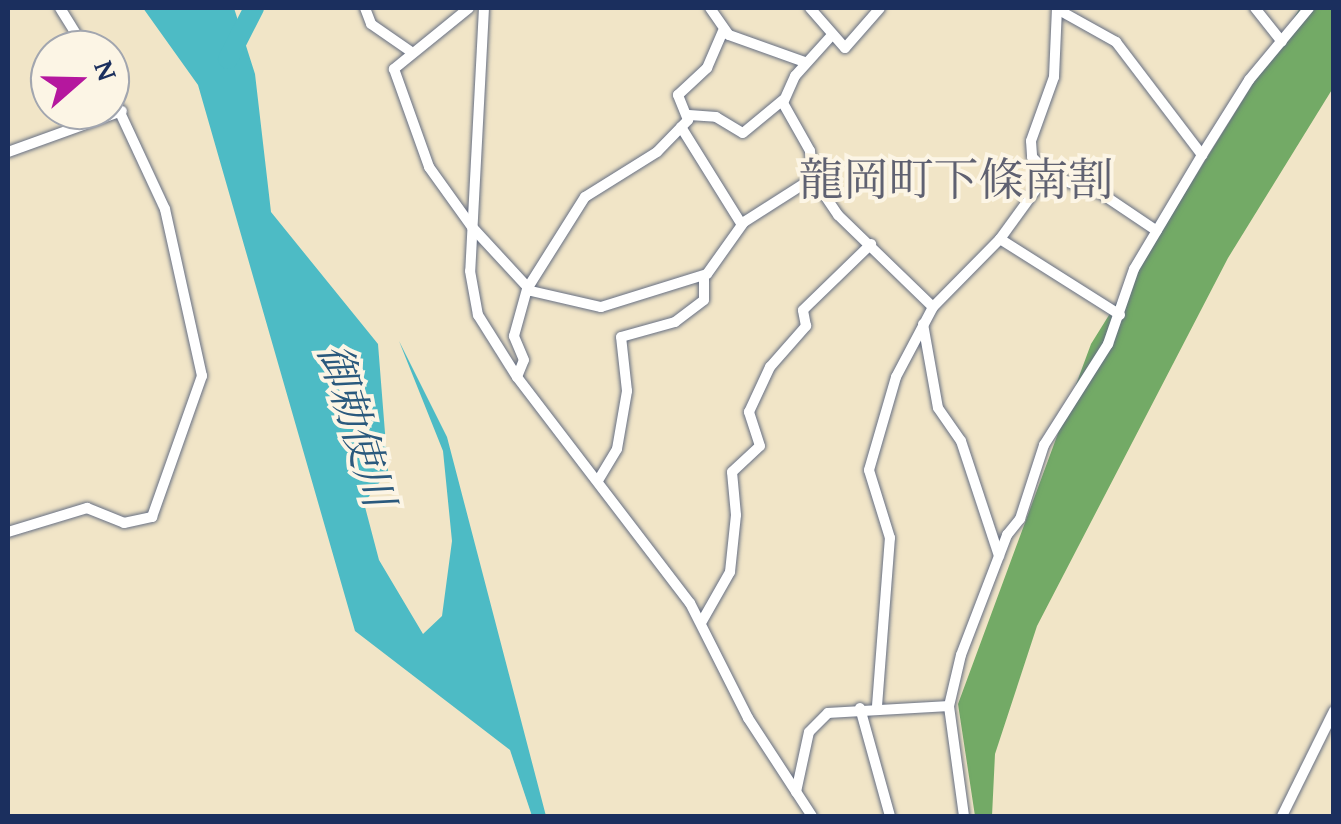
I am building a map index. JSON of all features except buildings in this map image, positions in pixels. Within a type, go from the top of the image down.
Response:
[{"type":"street","points":[[60,8],[74,30]]},
{"type":"street","points":[[365,8],[382,35],[410,51]]},
{"type":"street","points":[[469,8],[410,51],[394,69],[429,167],[472,227],[527,288],[601,307],[704,276],[742,225],[813,178]]},
{"type":"street","points":[[484,8],[470,271],[478,315],[517,377],[599,480],[701,623],[748,718],[812,816]]},
{"type":"street","points":[[710,8],[724,30],[805,62]]},
{"type":"street","points":[[810,8],[846,48],[880,8]]},
{"type":"street","points":[[1157,232],[1102,194],[1048,172],[1030,149],[1054,77],[1057,8],[1116,42],[1202,154]]},
{"type":"street","points":[[1255,8],[1282,42]]},
{"type":"street","points":[[964,816],[949,706],[999,556],[1020,519],[1044,445],[1120,315],[1134,269],[1202,154],[1249,80],[1309,8]]},
{"type":"street","points":[[688,115],[678,95],[707,68],[724,30]]},
{"type":"street","points":[[688,115],[716,118],[743,134],[782,100],[805,62],[832,34]]},
{"type":"street","points":[[782,100],[810,151],[813,178],[838,215],[932,307]]},
{"type":"street","points":[[517,377],[524,360],[514,336],[527,288],[585,196],[630,172],[681,127],[688,115]]},
{"type":"street","points":[[681,127],[742,225]]},
{"type":"street","points":[[8,152],[69,130]]},
{"type":"street","points":[[8,532],[88,508],[124,523],[152,517],[202,376],[164,209],[130,130]]},
{"type":"street","points":[[877,706],[890,538],[870,470],[896,377],[932,307],[1000,239],[1048,172]]},
{"type":"street","points":[[1000,239],[1120,315]]},
{"type":"street","points":[[701,623],[730,572],[736,515],[732,472],[760,446],[749,412],[770,367],[806,326],[804,310],[871,244]]},
{"type":"street","points":[[599,480],[617,449],[627,390],[622,337],[675,322],[704,300],[704,276]]},
{"type":"street","points":[[923,324],[938,408],[960,441],[999,556]]},
{"type":"street","points":[[796,792],[809,732],[828,713],[877,706],[949,706]]},
{"type":"street","points":[[860,708],[890,816]]},
{"type":"street","points":[[1282,816],[1334,711]]},
{"type":"green space","points":[[1300,8],[1333,8],[1333,88],[1228,258],[1037,626],[995,754],[992,816],[975,816],[958,704],[1091,344]]},
{"type":"water","name":"御勅使川","points":[[143,8],[234,8],[255,74],[271,212],[378,344],[388,471],[364,503],[379,560],[423,634],[442,616],[452,541],[443,451],[399,341],[447,437],[546,816],[532,816],[510,750],[355,631],[198,85]]},
{"type":"waterway","points":[[228,59],[254,8]]},
{"type":"district","name":"龍岡町下條南割","points":[[956,179]]}]
